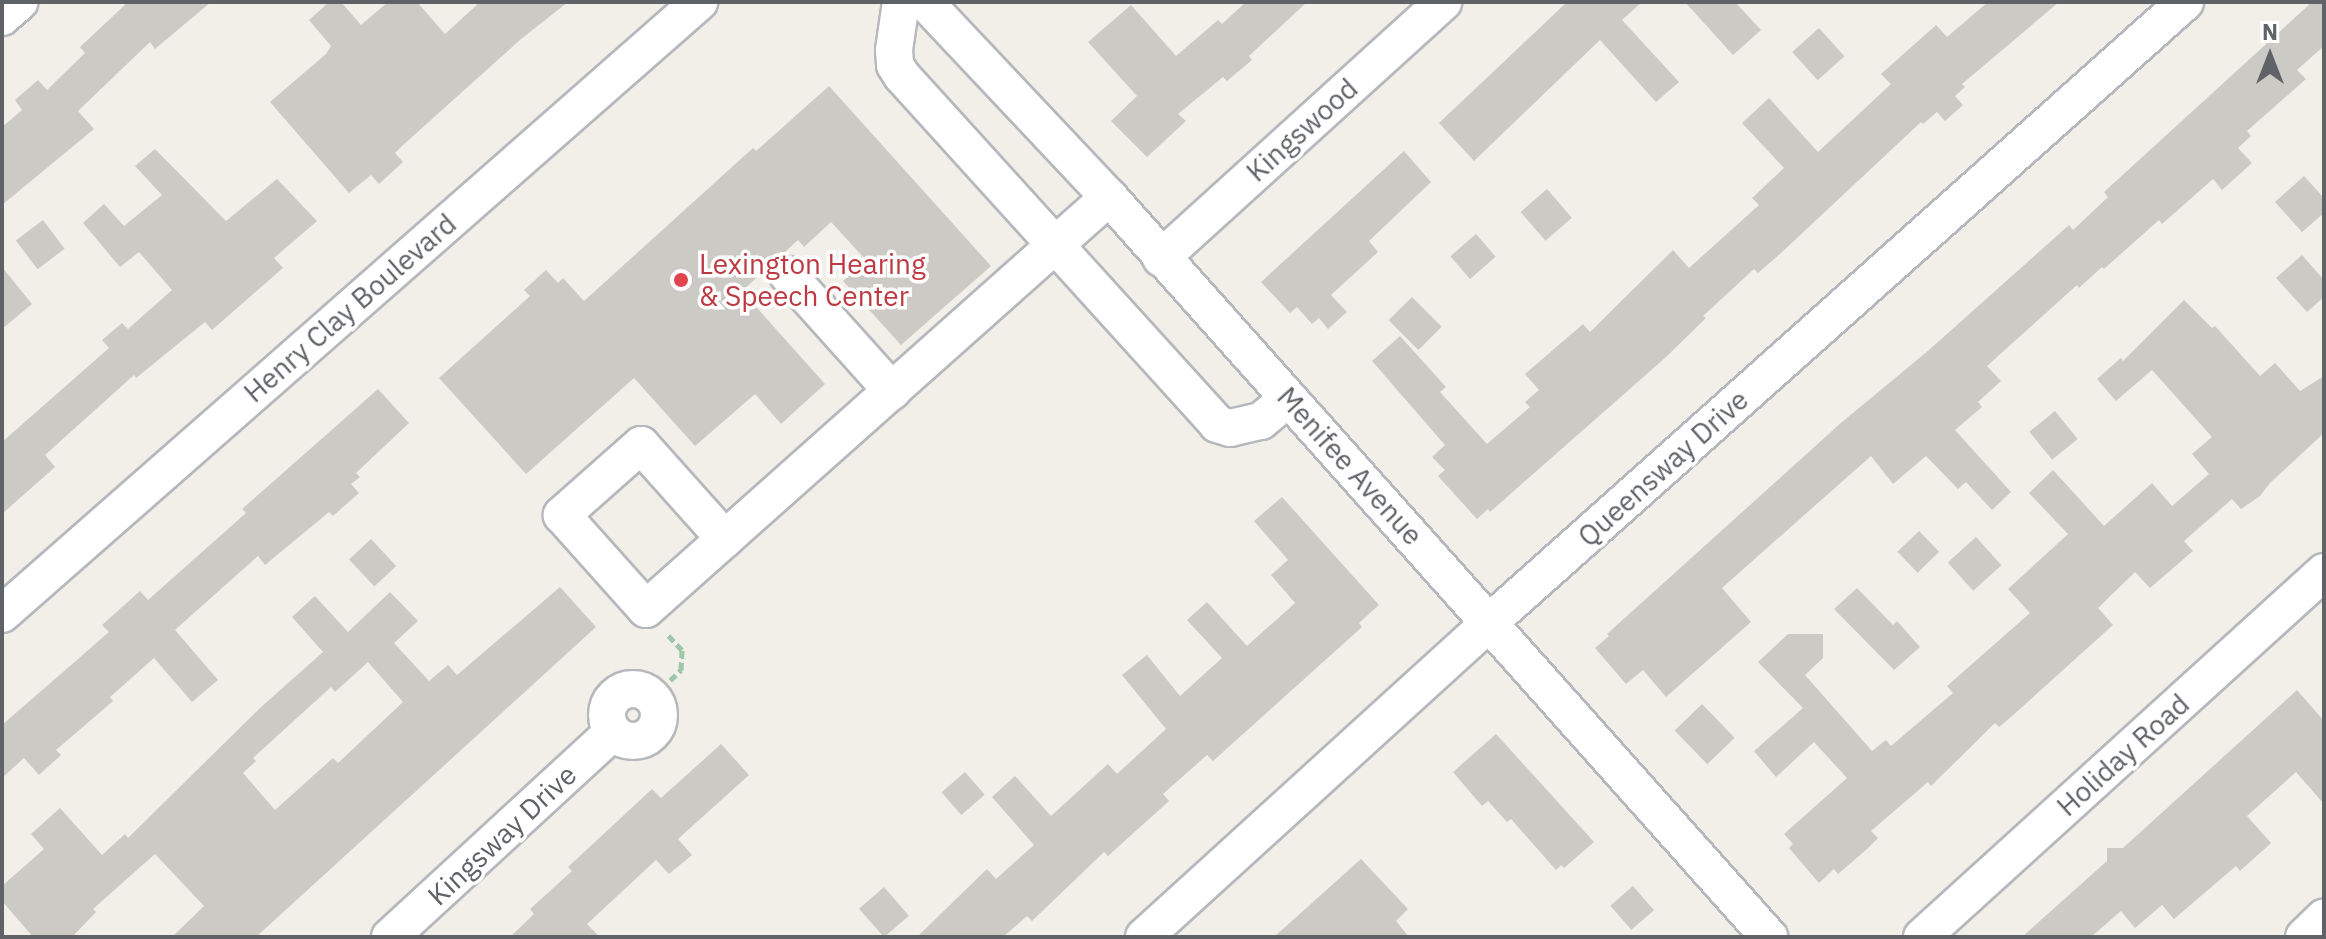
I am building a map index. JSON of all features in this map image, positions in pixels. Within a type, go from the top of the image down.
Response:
[{"type":"street","points":[[2,17],[19,2]]},
{"type":"street","name":"Henry Clay Boulevard","points":[[2,614],[699,2]]},
{"type":"street","points":[[901,2],[894,50],[895,65],[902,76],[1217,424],[1230,428],[1261,421],[1288,398]]},
{"type":"street","name":"Menifee Avenue","points":[[925,2],[1109,197],[1491,621],[1769,937]]},
{"type":"street","name":"Kingswood","points":[[1161,258],[1443,2]]},
{"type":"street","name":"Queensway Drive","points":[[1144,937],[1491,621],[2185,2]]},
{"type":"street","points":[[725,539],[641,445],[562,515],[646,609],[725,539],[892,391],[1109,197]]},
{"type":"street","points":[[788,275],[892,391]]},
{"type":"street","name":"Holiday Road","points":[[1922,937],[2324,572]]},
{"type":"street","name":"Kingsway Drive","points":[[390,937],[613,732],[607,709],[615,695],[638,689],[653,697]]},
{"type":"street","points":[[2304,937],[2324,918]]},
{"type":"path","points":[[646,609],[682,650],[681,670],[653,697]]},
{"type":"building","points":[[128,2],[211,2],[155,49],[150,42],[78,111],[94,129],[2,205],[2,127],[22,110],[15,100],[38,80],[47,90],[85,53],[80,47]]},
{"type":"building","points":[[329,2],[341,2],[361,25],[388,2],[417,2],[445,34],[480,2],[568,2],[521,39],[402,146],[395,153],[403,162],[379,184],[371,175],[349,193],[270,102],[326,54],[331,46],[309,20]]},
{"type":"building","points":[[1246,2],[1307,2],[1249,56],[1252,60],[1227,81],[1223,77],[1178,114],[1186,121],[1147,157],[1111,121],[1137,96],[1088,42],[1131,5],[1176,56],[1218,20],[1222,24]]},
{"type":"building","points":[[1567,2],[1642,2],[1622,20],[1679,82],[1656,102],[1600,40],[1474,161],[1439,123]]},
{"type":"building","points":[[1685,2],[1735,2],[1761,30],[1733,55]]},
{"type":"building","points":[[1988,2],[2059,2],[1962,84],[1965,87],[1955,96],[1963,105],[1945,121],[1937,112],[1923,124],[1921,122],[1781,253],[1758,273],[1754,269],[1703,316],[1706,318],[1665,358],[1490,512],[1488,509],[1477,519],[1438,476],[1445,470],[1432,457],[1445,445],[1372,361],[1400,336],[1446,387],[1440,392],[1487,444],[1530,407],[1525,402],[1539,390],[1525,374],[1583,324],[1590,332],[1673,250],[1689,268],[1759,205],[1752,198],[1784,168],[1742,123],[1769,98],[1818,152],[1891,84],[1881,74],[1936,25],[1947,37]]},
{"type":"building","points":[[2312,2],[2324,2],[2324,46],[2297,70],[2306,79],[2247,131],[2251,136],[2238,148],[2252,163],[2222,190],[2213,179],[2162,224],[2159,220],[2104,269],[2102,267],[2079,288],[2077,285],[1987,366],[2001,381],[1978,402],[1982,407],[1955,430],[2011,492],[1992,510],[1966,482],[1958,489],[1926,456],[1893,484],[1871,456],[1722,588],[1751,622],[1666,697],[1643,670],[1626,684],[1595,648],[1609,636],[1607,634],[1842,422],[1929,350],[2069,225],[2073,230],[2108,197],[2104,192]]},
{"type":"building","points":[[1819,28],[1844,56],[1818,80],[1792,52]]},
{"type":"building","name":"Lexington Hearing & Speech Center","points":[[829,86],[991,266],[901,345],[843,281],[866,260],[831,222],[804,247],[798,240],[742,291],[825,384],[781,424],[755,394],[695,446],[634,378],[526,474],[439,378],[530,296],[524,290],[546,270],[558,283],[563,278],[584,301],[753,148],[756,151]]},
{"type":"building","points":[[155,149],[226,221],[277,179],[317,221],[274,258],[283,268],[212,330],[205,322],[136,378],[134,375],[45,455],[55,467],[2,514],[2,442],[109,348],[102,340],[122,323],[128,329],[172,290],[139,252],[120,267],[83,223],[104,204],[124,226],[162,195],[135,166]]},
{"type":"building","points":[[1404,151],[1431,182],[1369,241],[1378,252],[1331,295],[1347,312],[1328,329],[1319,318],[1312,324],[1297,307],[1290,313],[1261,282]]},
{"type":"building","points":[[2304,176],[2324,198],[2324,213],[2302,232],[2275,202]]},
{"type":"building","points":[[1547,189],[1572,218],[1546,241],[1521,212]]},
{"type":"building","points":[[43,220],[65,249],[38,269],[16,240]]},
{"type":"building","points":[[1476,234],[1496,257],[1470,279],[1450,256]]},
{"type":"building","points":[[2302,255],[2324,280],[2324,297],[2307,312],[2276,278]]},
{"type":"building","points":[[2,267],[32,304],[2,329]]},
{"type":"building","points":[[1412,297],[1442,327],[1418,350],[1389,320]]},
{"type":"building","points":[[2184,300],[2212,328],[2215,326],[2260,376],[2275,363],[2300,391],[2324,376],[2324,433],[2260,496],[2241,509],[2232,499],[2184,541],[2193,551],[2150,588],[2135,572],[2098,608],[2113,625],[1999,727],[1995,723],[1931,786],[1928,782],[1871,831],[1878,838],[1867,849],[1838,874],[1834,869],[1819,883],[1789,848],[1793,844],[1784,834],[1847,778],[1814,742],[1776,777],[1754,751],[1803,708],[1758,662],[1788,634],[1823,634],[1823,658],[1805,675],[1872,751],[1886,740],[1891,746],[1953,693],[1947,686],[2030,613],[2008,589],[2068,534],[2029,493],[2053,470],[2104,526],[2152,483],[2172,506],[2209,474],[2192,454],[2212,437],[2152,370],[2116,401],[2097,379],[2121,358],[2123,361]]},
{"type":"building","points":[[378,389],[409,423],[356,473],[360,477],[351,484],[359,493],[333,516],[329,512],[265,565],[258,556],[175,630],[218,680],[192,702],[154,658],[110,697],[113,701],[56,750],[61,755],[39,775],[24,758],[2,778],[2,725],[109,632],[102,625],[140,591],[148,600],[246,513],[242,509]]},
{"type":"building","points":[[2055,411],[2078,439],[2052,460],[2029,432]]},
{"type":"building","points":[[1282,497],[1379,605],[1359,623],[1362,627],[1213,761],[1207,755],[1163,794],[1169,801],[1108,856],[1104,852],[1032,921],[1027,916],[1003,937],[917,937],[987,869],[996,879],[1034,845],[992,797],[1015,776],[1051,816],[1108,764],[1117,774],[1166,729],[1122,675],[1147,655],[1180,696],[1222,658],[1187,620],[1207,602],[1247,646],[1295,603],[1271,575],[1288,560],[1254,521]]},
{"type":"building","points":[[1919,531],[1939,552],[1918,573],[1897,552]]},
{"type":"building","points":[[1976,537],[2001,565],[1973,591],[1948,562]]},
{"type":"building","points":[[371,539],[396,566],[374,587],[349,559]]},
{"type":"building","points":[[560,587],[596,627],[256,937],[172,937],[204,906],[155,854],[93,909],[96,912],[72,937],[33,937],[2,901],[2,886],[44,849],[31,834],[60,808],[102,855],[125,834],[128,838],[260,708],[323,652],[292,617],[315,596],[348,632],[390,592],[418,621],[394,643],[429,681],[448,665],[457,675]],"holes":[[[368,662],[403,702],[338,763],[333,758],[275,810],[243,773],[256,761],[253,758],[331,687],[335,692]]]},
{"type":"building","points":[[1857,588],[1893,625],[1897,621],[1920,647],[1894,670],[1834,609]]},
{"type":"building","points":[[2297,690],[2324,721],[2324,804],[2296,772],[2247,816],[2271,843],[2240,871],[2236,866],[2174,919],[2162,905],[2135,928],[2121,911],[2091,937],[2022,937],[2107,861],[2107,848],[2123,848]]},
{"type":"building","points":[[1702,704],[1735,738],[1707,764],[1675,730]]},
{"type":"building","points":[[1496,734],[1594,842],[1564,868],[1561,865],[1556,870],[1511,819],[1507,822],[1488,801],[1482,806],[1453,772]]},
{"type":"building","points":[[721,744],[749,775],[678,839],[692,855],[669,874],[656,860],[587,924],[600,937],[510,937],[534,914],[530,909],[572,871],[568,867],[652,789],[661,798]]},
{"type":"building","points":[[965,772],[985,795],[961,815],[942,792]]},
{"type":"building","points":[[1361,859],[1408,909],[1396,921],[1409,937],[1274,937]]},
{"type":"building","points":[[1633,886],[1654,910],[1631,930],[1610,906]]},
{"type":"building","points":[[884,887],[909,916],[884,937],[859,909]]},
{"type":"place","name":"Lexington Hearing & Speech Center","points":[[681,280]]}]
